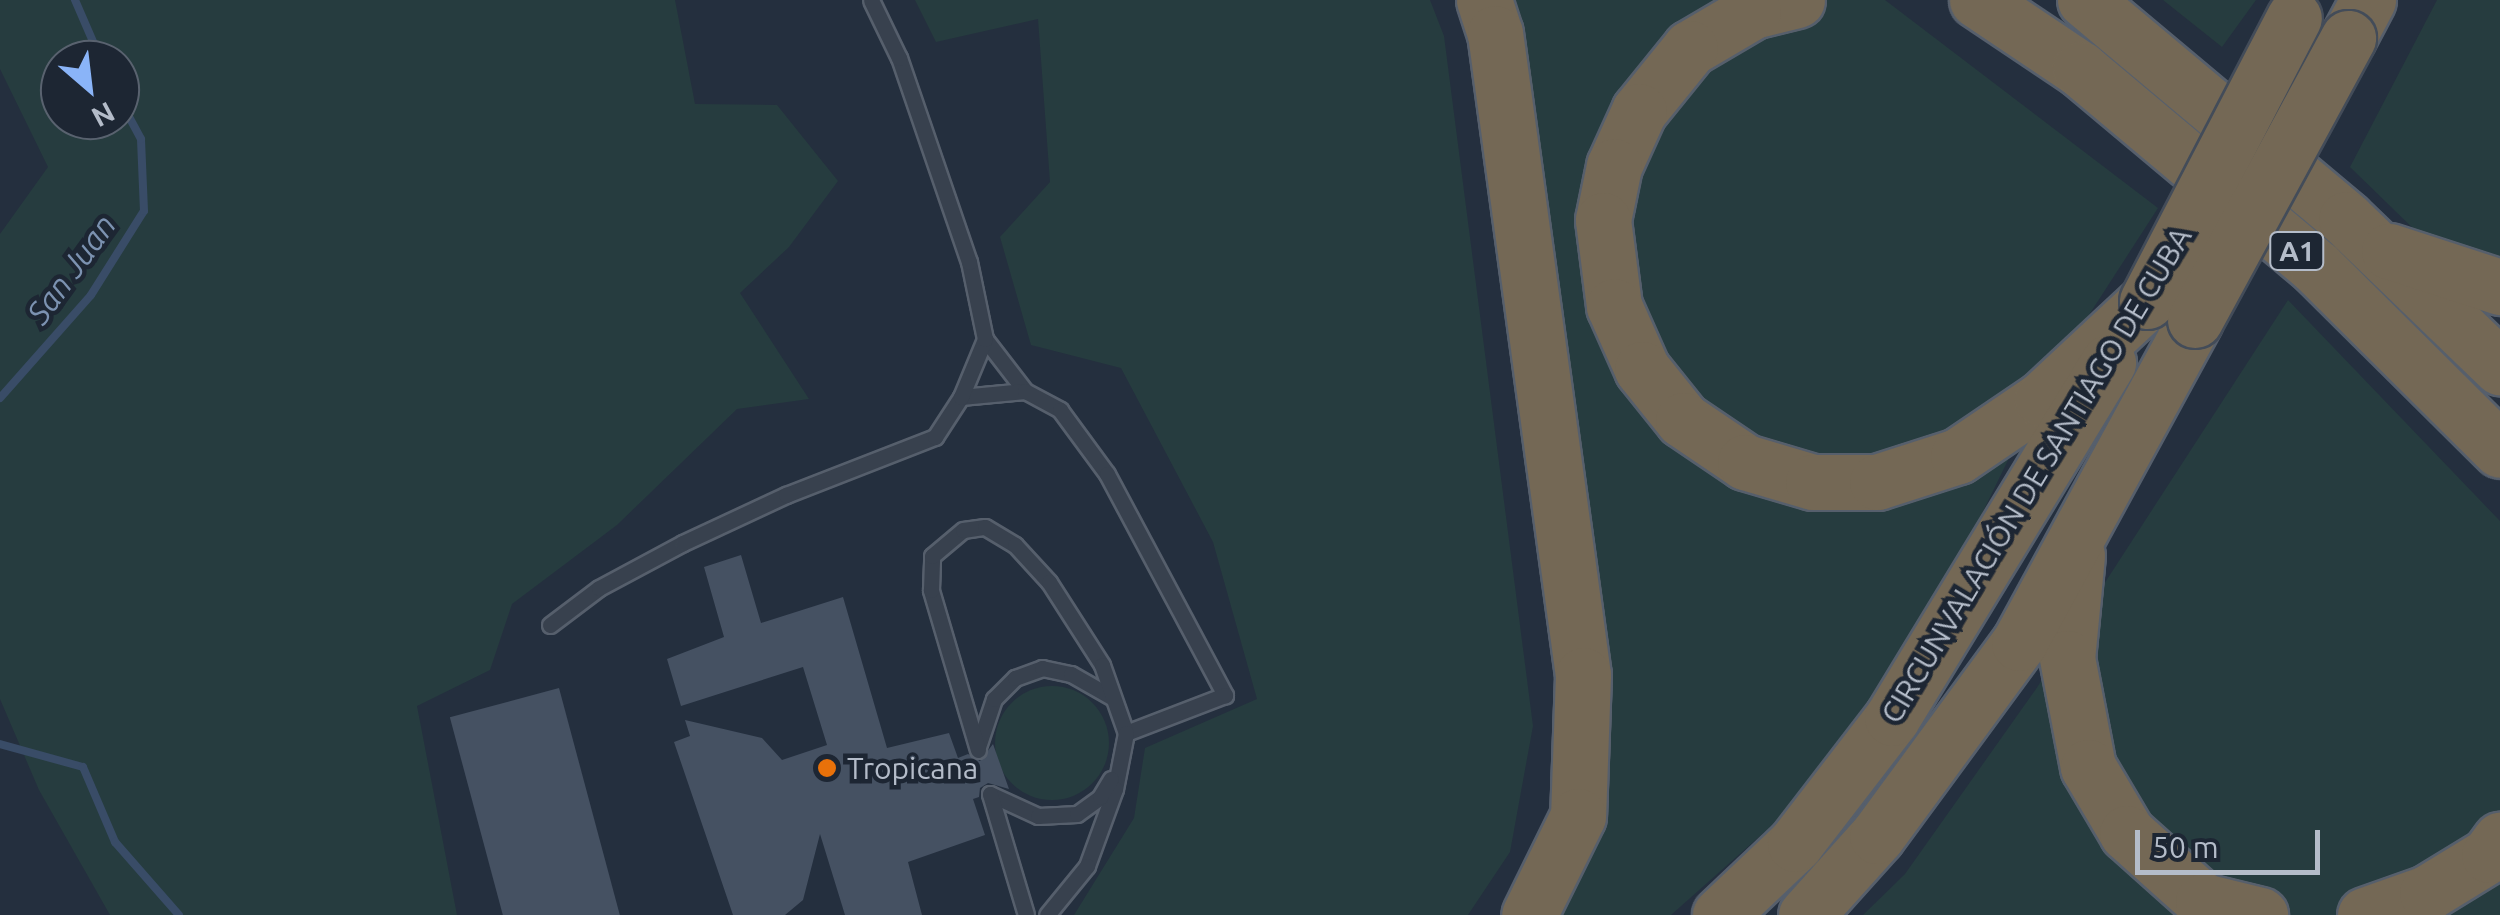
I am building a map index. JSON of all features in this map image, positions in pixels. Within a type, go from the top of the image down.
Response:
[{"type":"highway","points":[[1484,0],[1495,34],[1583,675],[1578,816],[1530,915]]},
{"type":"highway","points":[[1797,0],[1753,10],[1690,48],[1640,111],[1614,166],[1603,220],[1614,306],[1642,368],[1683,420],[1745,462],[1813,482],[1876,482],[1958,456],[2171,310]]},
{"type":"highway","points":[[1932,0],[1994,22],[2080,69]]},
{"type":"highway","name":"A1","points":[[1977,0],[2080,69],[2318,268],[2500,450]]},
{"type":"highway","name":"A1","points":[[2085,0],[2372,245],[2500,367]]},
{"type":"highway","name":"CIRCUNVALACIÓN DE SANTIAGO DE CUBA","points":[[1806,915],[1877,836],[2019,643],[2080,530],[2298,9]]},
{"type":"highway","name":"CIRCUNVALACIÓN DE SANTIAGO DE CUBA","points":[[1720,915],[1795,844],[1892,718],[2171,310],[2358,19]]},
{"type":"highway","points":[[2372,245],[2500,287]]},
{"type":"highway","points":[[2411,358],[2500,485]]},
{"type":"highway","points":[[2080,530],[2067,658],[2088,768],[2127,833],[2203,900],[2260,915]]},
{"type":"highway","points":[[2365,915],[2427,893],[2489,855],[2500,840]]},
{"type":"lane","points":[[871,0],[899,58],[969,262],[985,339],[1025,391],[1060,410],[1107,474],[1225,696],[1126,733]]},
{"type":"lane","points":[[550,625],[599,588],[682,543],[786,494],[935,436],[961,397],[985,339]]},
{"type":"lane","points":[[961,397],[1025,391]]},
{"type":"lane","points":[[1046,915],[1086,866],[1119,768],[1126,733],[1114,698],[1102,665],[1048,582],[1015,545],[985,527],[963,530],[932,556],[931,590],[978,750],[994,700],[1014,678],[1042,668],[1071,674],[1114,698]]},
{"type":"lane","points":[[1026,915],[990,794],[1038,816],[1077,814],[1100,797],[1119,768]]},
{"type":"green space","points":[[0,0],[675,0],[695,104],[777,105],[838,181],[789,247],[740,293],[809,399],[737,409],[617,525],[512,604],[490,670],[417,706],[457,915],[110,915],[39,790],[0,699],[0,234],[48,167],[0,69]]},
{"type":"green space","points":[[915,0],[1430,0],[1444,36],[1533,726],[1510,852],[1468,915],[1074,915],[1134,818],[1145,748],[1257,699],[1213,542],[1121,368],[1031,345],[1000,237],[1050,182],[1038,19],[936,42]]},
{"type":"green space","points":[[1506,0],[1885,0],[2158,208],[2047,380],[1937,606],[1822,781],[1671,915],[1562,915],[1597,823]]},
{"type":"green space","points":[[2163,0],[2256,0],[2222,47]]},
{"type":"green space","points":[[2437,0],[2500,0],[2500,313],[2350,167]]},
{"type":"green space","points":[[2288,300],[2500,521],[2500,915],[1863,915],[1905,874],[2036,689]]},
{"type":"green space","points":[[1052,686],[1074,691],[1092,703],[1104,721],[1109,743],[1104,765],[1092,783],[1074,795],[1052,800],[1030,795],[1012,783],[1000,765],[995,743],[1000,721],[1012,703],[1030,691]]},
{"type":"building","points":[[741,555],[761,623],[843,597],[887,748],[949,733],[958,758],[968,754],[980,761],[993,744],[1009,789],[988,783],[980,788],[979,797],[973,799],[985,835],[908,862],[922,915],[845,915],[820,834],[803,900],[785,915],[733,915],[674,742],[690,736],[685,720],[762,738],[782,760],[827,745],[803,667],[681,706],[667,659],[724,637],[704,567]]},
{"type":"building","points":[[559,688],[620,915],[503,915],[450,717]]},
{"type":"waterway","name":"San Juan","points":[[75,0],[92,40]]},
{"type":"waterway","name":"San Juan","points":[[0,398],[91,295],[144,211],[140,137]]},
{"type":"waterway","name":"San Juan","points":[[0,744],[83,767],[115,842],[179,915]]},
{"type":"place","name":"Tropicana","points":[[827,768]]}]
